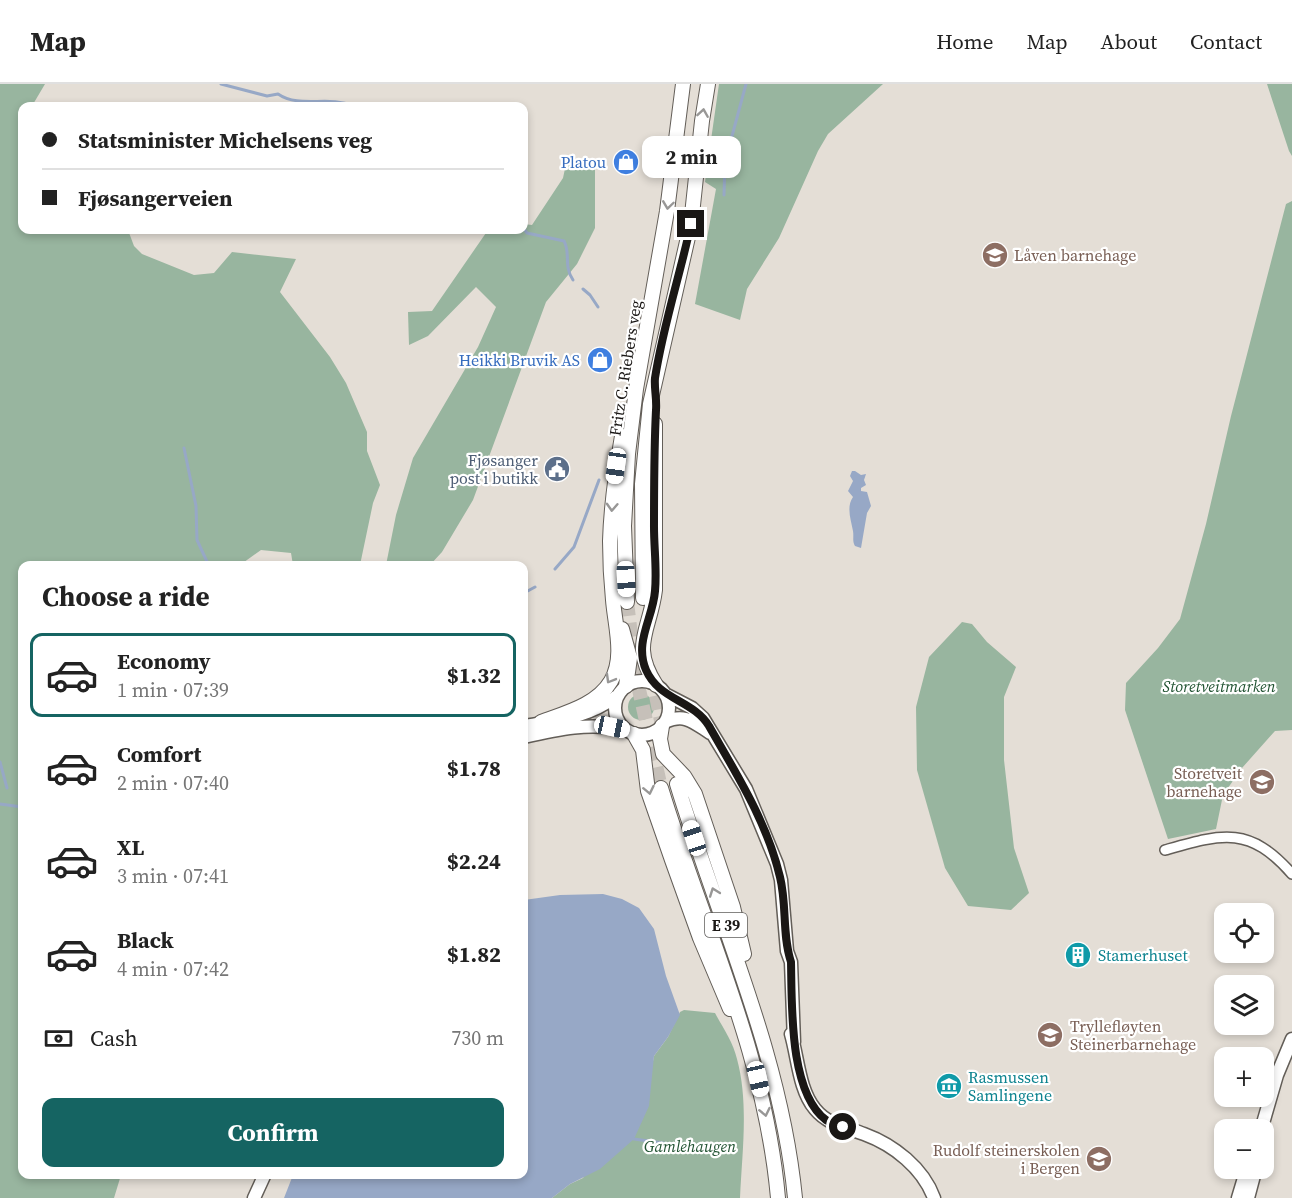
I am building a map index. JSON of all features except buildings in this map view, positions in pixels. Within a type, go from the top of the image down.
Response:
[{"type":"highway","name":"Fritz C. Riebers veg","points":[[620,602],[610,541],[613,491],[625,412],[636,389],[661,249],[683,84]]},
{"type":"highway","name":"Fritz C. Riebers veg","points":[[643,598],[642,484],[650,404],[691,224],[708,84]]},
{"type":"highway","name":"E 39","points":[[655,380],[657,407],[655,590],[651,614],[642,641],[647,671],[660,689]]},
{"type":"highway","name":"E 39","points":[[620,602],[630,658],[621,691]]},
{"type":"highway","name":"E 39","points":[[541,722],[595,698],[611,682],[616,670],[618,655],[620,602]]},
{"type":"highway","name":"E 39","points":[[663,724],[660,739],[663,754],[684,776],[695,794],[733,908],[757,997],[772,1067],[789,1147],[795,1198]]},
{"type":"highway","name":"E 39","points":[[630,732],[643,750],[648,791],[692,917],[728,1006],[746,1035]]},
{"type":"highway","name":"E 39","points":[[677,784],[744,977],[772,1067]]},
{"type":"highway","name":"E 39","points":[[661,788],[746,1035],[768,1124],[778,1198]]},
{"type":"main road","points":[[528,725],[566,720],[584,714],[602,707],[631,683],[644,681],[696,712],[708,726],[746,789],[777,864],[783,892],[787,951],[783,966],[785,1005],[801,1077],[814,1108],[828,1121],[868,1135],[903,1156],[922,1176],[934,1198]]},
{"type":"main road","name":"E 39","points":[[660,689],[669,706],[663,724]]},
{"type":"main road","name":"E 39","points":[[621,691],[615,714],[630,732]]},
{"type":"main road","points":[[528,736],[578,727],[598,726],[649,734],[674,718],[682,718],[699,725],[712,735]]},
{"type":"main road","points":[[1263,1119],[1276,1075],[1292,1039]]},
{"type":"main road","points":[[254,1198],[263,1179]]},
{"type":"main road","points":[[261,1198],[269,1179]]},
{"type":"main road","points":[[1238,1198],[1244,1179]]},
{"type":"main road","points":[[1248,1198],[1253,1179]]},
{"type":"street","points":[[1165,850],[1212,838],[1240,838],[1271,852],[1292,874]]},
{"type":"green space","points":[[0,84],[45,84],[34,102],[18,102],[18,234],[130,234],[134,246],[142,254],[194,275],[214,273],[232,252],[296,259],[280,292],[330,357],[346,383],[367,432],[367,451],[380,485],[373,503],[361,561],[292,561],[291,553],[261,550],[246,561],[18,561],[18,1179],[120,1179],[114,1198],[0,1198]]},
{"type":"green space","points":[[719,84],[883,84],[828,134],[818,151],[779,238],[747,289],[740,320],[695,304],[716,189],[705,182]]},
{"type":"green space","points":[[1267,84],[1292,84],[1292,156],[1289,151]]},
{"type":"green space","points":[[566,164],[595,166],[595,228],[577,264],[546,302],[473,500],[442,552],[434,561],[387,561],[396,515],[413,458],[478,347],[496,307],[476,287],[428,336],[409,345],[408,312],[432,311],[485,234],[528,234],[528,224],[532,225],[563,178]]},
{"type":"green space","name":"Storetveitmarken","points":[[1292,201],[1292,730],[1275,731],[1242,768],[1223,795],[1216,829],[1168,839],[1125,710],[1126,683],[1158,648],[1180,619],[1286,204]]},
{"type":"green space","points":[[962,622],[972,624],[987,642],[1016,667],[1004,697],[1004,760],[1014,848],[1029,893],[1011,910],[968,906],[945,868],[917,770],[916,707],[929,657]]},
{"type":"green space","points":[[641,694],[650,698],[654,707],[650,716],[641,720],[632,716],[628,707],[632,698]]},
{"type":"green space","name":"Gamlehaugen","points":[[684,1010],[715,1013],[735,1053],[741,1076],[744,1110],[740,1198],[552,1198],[570,1184],[583,1178],[651,1072],[654,1056],[668,1037],[680,1012]]},
{"type":"water","points":[[852,471],[861,475],[866,474],[864,480],[866,485],[861,488],[861,491],[867,492],[871,506],[867,513],[861,548],[855,546],[853,541],[850,505],[853,497],[848,491],[853,481],[850,476]]},
{"type":"water","points":[[603,894],[622,899],[639,908],[654,929],[666,976],[680,1015],[654,1056],[649,1106],[634,1139],[600,1169],[570,1184],[552,1198],[284,1198],[291,1179],[528,1179],[528,899],[560,895]]},
{"type":"waterway","points":[[221,84],[267,96],[278,94],[295,101],[334,102]]},
{"type":"waterway","points":[[724,195],[725,162],[746,84]]},
{"type":"waterway","points":[[528,233],[564,241],[568,269],[573,280]]},
{"type":"waterway","points":[[583,289],[598,307]]},
{"type":"waterway","points":[[184,448],[196,506],[197,540],[207,561]]},
{"type":"waterway","points":[[555,569],[574,547],[599,480]]},
{"type":"waterway","points":[[528,591],[535,587]]},
{"type":"waterway","points":[[0,762],[7,788]]},
{"type":"waterway","points":[[0,804],[18,806]]},
{"type":"waterway","points":[[634,1139],[709,1151]]},
{"type":"tunnel","points":[[627,602],[636,676],[661,788]]},
{"type":"tunnel","points":[[652,675],[664,736]]},
{"type":"place","name":"Platou","points":[[626,162]]},
{"type":"place","name":"Låven barnehage","points":[[995,255]]},
{"type":"place","name":"Heikki Bruvik AS","points":[[600,360]]},
{"type":"place","name":"Fjøsanger post i butikk","points":[[557,469]]},
{"type":"place","name":"Storetveit barnehage","points":[[1262,782]]},
{"type":"place","name":"Stamerhuset","points":[[1078,955]]},
{"type":"place","name":"Tryllefløyten Steinerbarnehage","points":[[1050,1035]]},
{"type":"place","name":"Rasmussen Samlingene","points":[[949,1086]]},
{"type":"place","name":"Rudolf steinerskolen i Bergen","points":[[1099,1159]]},
{"type":"route","points":[[691,224],[655,380],[657,407],[655,590],[651,614],[642,641],[642,651],[647,671],[656,685],[665,694],[692,708],[703,718],[740,777],[758,813],[777,864],[783,892],[787,951],[791,962],[794,1042],[801,1077],[814,1108],[828,1121],[843,1127]]}]
